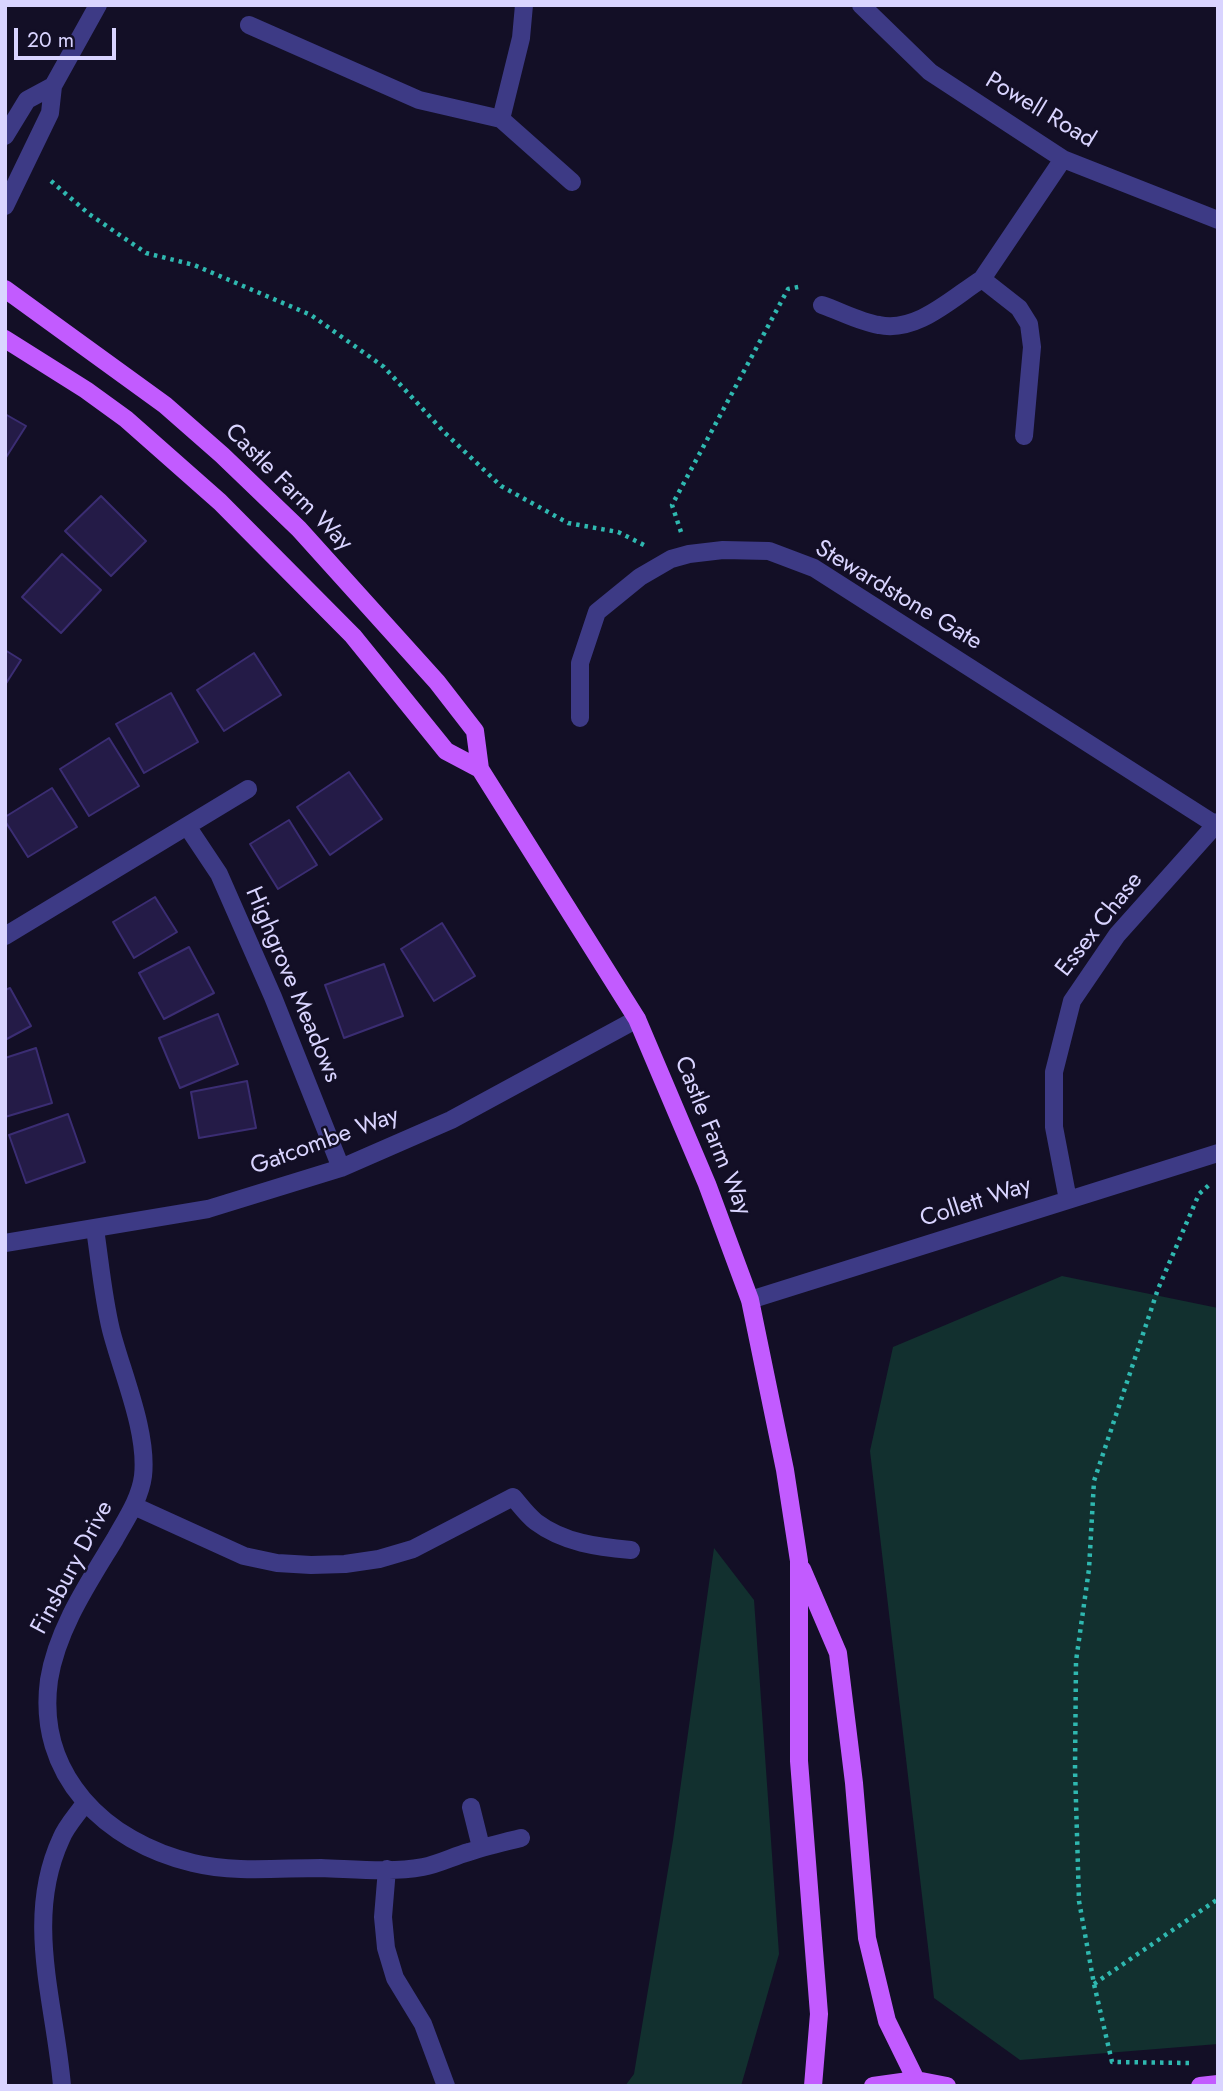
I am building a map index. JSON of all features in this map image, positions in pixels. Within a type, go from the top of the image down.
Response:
[{"type":"main road","name":"Castle Farm Way","points":[[5,289],[165,405],[222,455],[299,529],[437,682],[475,731],[480,769],[637,1019],[707,1184],[750,1300],[785,1470],[799,1562]]},
{"type":"main road","name":"Castle Farm Way","points":[[5,339],[86,390],[126,419],[220,502],[353,636],[446,751],[480,769]]},
{"type":"main road","points":[[799,1562],[838,1653],[854,1783],[867,1938],[887,2021],[916,2080]]},
{"type":"main road","points":[[799,1562],[799,1761],[819,2014],[813,2086]]},
{"type":"main road","points":[[873,2086],[916,2080],[947,2086]]},
{"type":"main road","points":[[1200,2086],[1218,2084]]},
{"type":"street","points":[[5,206],[50,113],[53,86],[98,5]]},
{"type":"street","points":[[501,119],[521,38],[524,5]]},
{"type":"street","name":"Powell Road","points":[[861,5],[930,72],[1063,159],[1218,220]]},
{"type":"street","points":[[249,25],[419,100],[501,119],[572,182]]},
{"type":"street","points":[[5,136],[27,100],[53,86]]},
{"type":"street","points":[[822,304],[879,325],[900,327],[918,322],[982,279],[1063,159]]},
{"type":"street","points":[[982,279],[1018,308],[1029,324],[1032,347],[1024,436]]},
{"type":"street","name":"Stewardstone Gate","points":[[580,718],[580,663],[597,612],[640,578],[671,559],[723,550],[769,551],[814,568],[1217,823]]},
{"type":"street","points":[[5,936],[248,789]]},
{"type":"street","name":"Essex Chase","points":[[1068,1200],[1054,1127],[1054,1072],[1072,1001],[1117,935],[1217,823]]},
{"type":"street","name":"Highgrove Meadows","points":[[187,826],[219,874],[273,997],[341,1168]]},
{"type":"street","name":"Gatcombe Way","points":[[5,1243],[208,1209],[341,1168],[451,1120],[637,1019]]},
{"type":"street","name":"Collett Way","points":[[750,1300],[1214,1154]]},
{"type":"street","name":"Finsbury Drive","points":[[95,1229],[110,1326],[143,1443],[143,1477],[134,1506],[75,1607],[55,1654],[50,1678],[49,1722],[53,1744],[71,1785],[85,1803],[118,1831],[164,1854],[193,1863],[231,1868],[424,1867],[481,1847],[521,1838]]},
{"type":"street","points":[[134,1506],[244,1556],[277,1563],[345,1564],[379,1559],[412,1549],[513,1497],[534,1521],[551,1531],[580,1544],[631,1550]]},
{"type":"street","points":[[62,2086],[57,2034],[43,1956],[43,1900],[50,1867],[62,1836],[85,1803]]},
{"type":"street","points":[[471,1807],[481,1847]]},
{"type":"street","points":[[387,1869],[383,1917],[386,1948],[395,1978],[423,2024],[445,2085]]},
{"type":"path","points":[[51,181],[89,214],[146,253],[194,265],[310,315],[384,367],[444,432],[501,486],[568,523],[618,532],[671,559]]},
{"type":"path","points":[[689,554],[672,506],[788,289],[810,285]]},
{"type":"path","points":[[1192,2063],[1112,2062],[1079,1901],[1075,1769],[1076,1661],[1088,1569],[1094,1481],[1158,1289],[1199,1194],[1218,1178],[1214,1154]]},
{"type":"path","points":[[1094,1984],[1218,1899]]},
{"type":"green space","points":[[1062,1276],[1218,1308],[1218,2044],[1020,2060],[934,1998],[870,1451],[893,1347]]},
{"type":"green space","points":[[714,1548],[754,1600],[779,1954],[741,2086],[625,2086],[634,2074],[673,1840]]},
{"type":"building","points":[[5,414],[26,426],[5,459]]},
{"type":"building","points":[[101,496],[146,541],[111,576],[65,531]]},
{"type":"building","points":[[62,554],[101,590],[61,633],[22,597]]},
{"type":"building","points":[[5,650],[21,660],[5,685]]},
{"type":"building","points":[[254,653],[281,695],[224,731],[197,690]]},
{"type":"building","points":[[171,693],[198,742],[144,773],[116,724]]},
{"type":"building","points":[[109,738],[139,786],[89,816],[60,769]]},
{"type":"building","points":[[349,772],[382,819],[330,855],[297,807]]},
{"type":"building","points":[[52,788],[77,827],[28,857],[5,817]]},
{"type":"building","points":[[289,820],[317,865],[278,889],[250,844]]},
{"type":"building","points":[[155,897],[177,932],[134,958],[113,922]]},
{"type":"building","points":[[442,923],[475,976],[434,1001],[401,949]]},
{"type":"building","points":[[189,947],[214,993],[164,1019],[139,973]]},
{"type":"building","points":[[384,964],[403,1016],[344,1038],[325,985]]},
{"type":"building","points":[[10,988],[31,1026],[5,1040],[5,990]]},
{"type":"building","points":[[218,1014],[238,1064],[180,1088],[159,1038]]},
{"type":"building","points":[[36,1048],[52,1103],[5,1117],[5,1058]]},
{"type":"building","points":[[247,1081],[256,1128],[199,1138],[191,1092]]},
{"type":"building","points":[[68,1114],[85,1162],[26,1183],[9,1135]]}]
